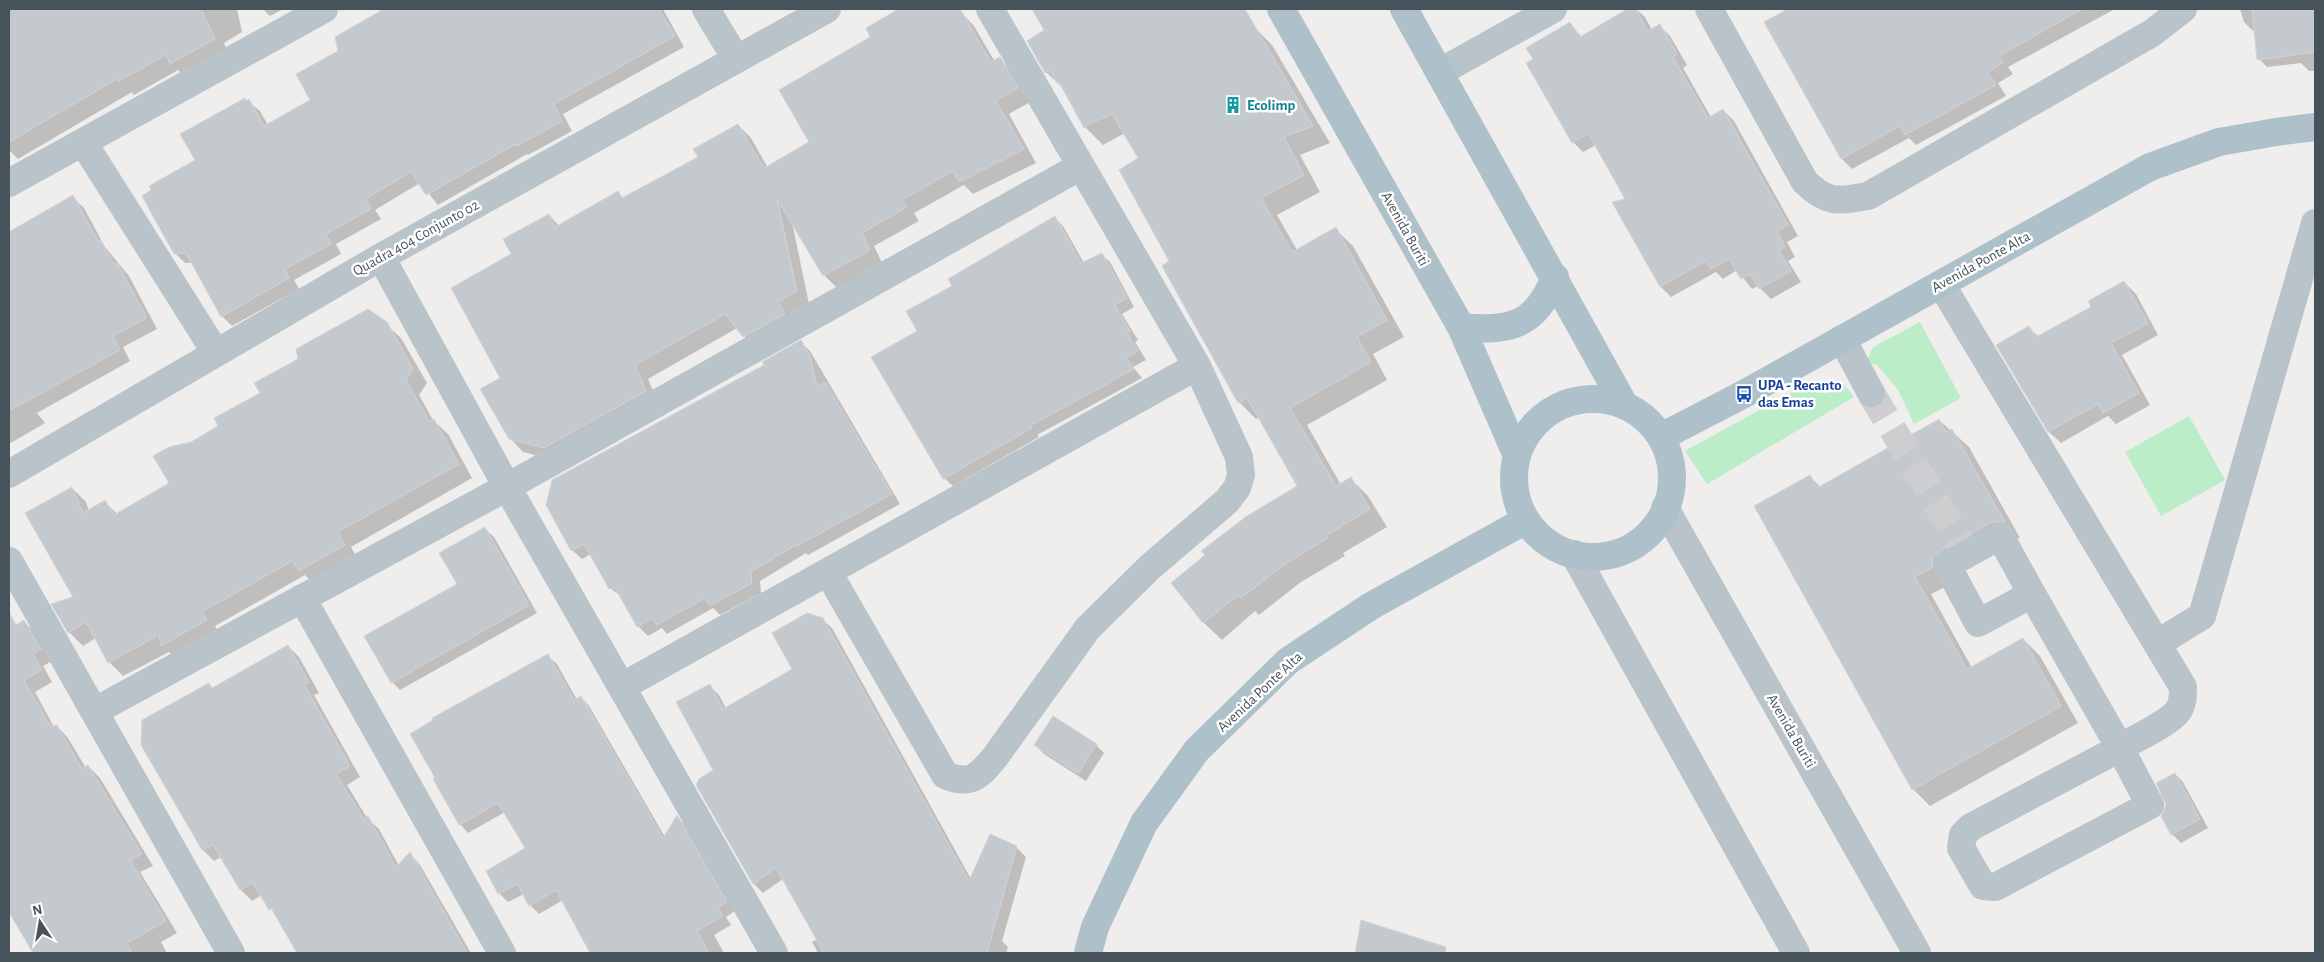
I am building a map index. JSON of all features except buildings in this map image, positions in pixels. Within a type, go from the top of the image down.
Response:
[{"type":"main road","name":"Avenida Buriti","points":[[1281,9],[1461,327],[1517,456]]},
{"type":"main road","name":"Avenida Buriti","points":[[1404,9],[1555,277],[1625,406]]},
{"type":"main road","name":"Avenida Ponte Alta","points":[[1661,436],[1744,394],[2150,167],[2219,142],[2315,127]]},
{"type":"main road","points":[[1461,327],[1489,330],[1518,325],[1536,311],[1548,294],[1555,277]]},
{"type":"main road","name":"Avenida Buriti","points":[[1579,400],[1606,400],[1625,406],[1652,424],[1661,436],[1672,472],[1669,498],[1658,522],[1640,541],[1616,553],[1591,557],[1574,554],[1543,540],[1526,520],[1516,497],[1514,472],[1517,456],[1520,446],[1534,425],[1554,409],[1579,400]]},
{"type":"main road","name":"Avenida Ponte Alta","points":[[1088,953],[1095,927],[1144,823],[1197,750],[1288,661],[1371,606],[1526,520]]},
{"type":"street","points":[[9,183],[324,9]]},
{"type":"street","points":[[706,9],[736,59]]},
{"type":"street","name":"Quadra 404 Conjunto 02","points":[[9,474],[382,257],[828,9]]},
{"type":"street","points":[[828,572],[945,775],[957,780],[971,780],[995,757],[1088,628],[1150,567],[1227,501],[1237,488],[1241,476],[1239,457],[1197,366],[990,9]]},
{"type":"street","points":[[1440,72],[1553,9]]},
{"type":"street","points":[[1709,9],[1805,182],[1819,196],[1829,200],[1842,201],[1868,196],[2152,33],[2183,9]]},
{"type":"street","points":[[83,142],[216,353]]},
{"type":"street","points":[[95,711],[507,487],[1081,166]]},
{"type":"street","points":[[2158,643],[2202,616],[2315,223]]},
{"type":"street","points":[[382,257],[507,487],[623,686],[774,953]]},
{"type":"street","points":[[1941,284],[2158,643],[2182,687],[2183,699],[2178,710],[2170,718],[2120,748],[1971,827],[1963,835],[1961,848],[1983,886],[1995,887],[2150,804],[2120,748],[2032,594]]},
{"type":"street","points":[[1842,339],[1871,393]]},
{"type":"street","points":[[623,686],[1197,366]]},
{"type":"street","name":"Avenida Buriti","points":[[1665,508],[1917,953]]},
{"type":"street","points":[[1574,554],[1796,953]]},
{"type":"street","points":[[9,562],[231,953]]},
{"type":"street","points":[[302,598],[502,953]]},
{"type":"green space","points":[[1920,322],[1961,398],[1914,424],[1898,390],[1877,365],[1866,363],[1873,347]]},
{"type":"green space","points":[[1842,382],[1854,397],[1707,484],[1685,451],[1805,385]]},
{"type":"green space","points":[[2189,416],[2225,480],[2161,516],[2125,452]]},
{"type":"tunnel","points":[[1871,393],[1967,554]]},
{"type":"place","name":"Ecolimp","points":[[1233,105]]},
{"type":"place","name":"UPA - Recanto das Emas","points":[[1744,394]]}]
